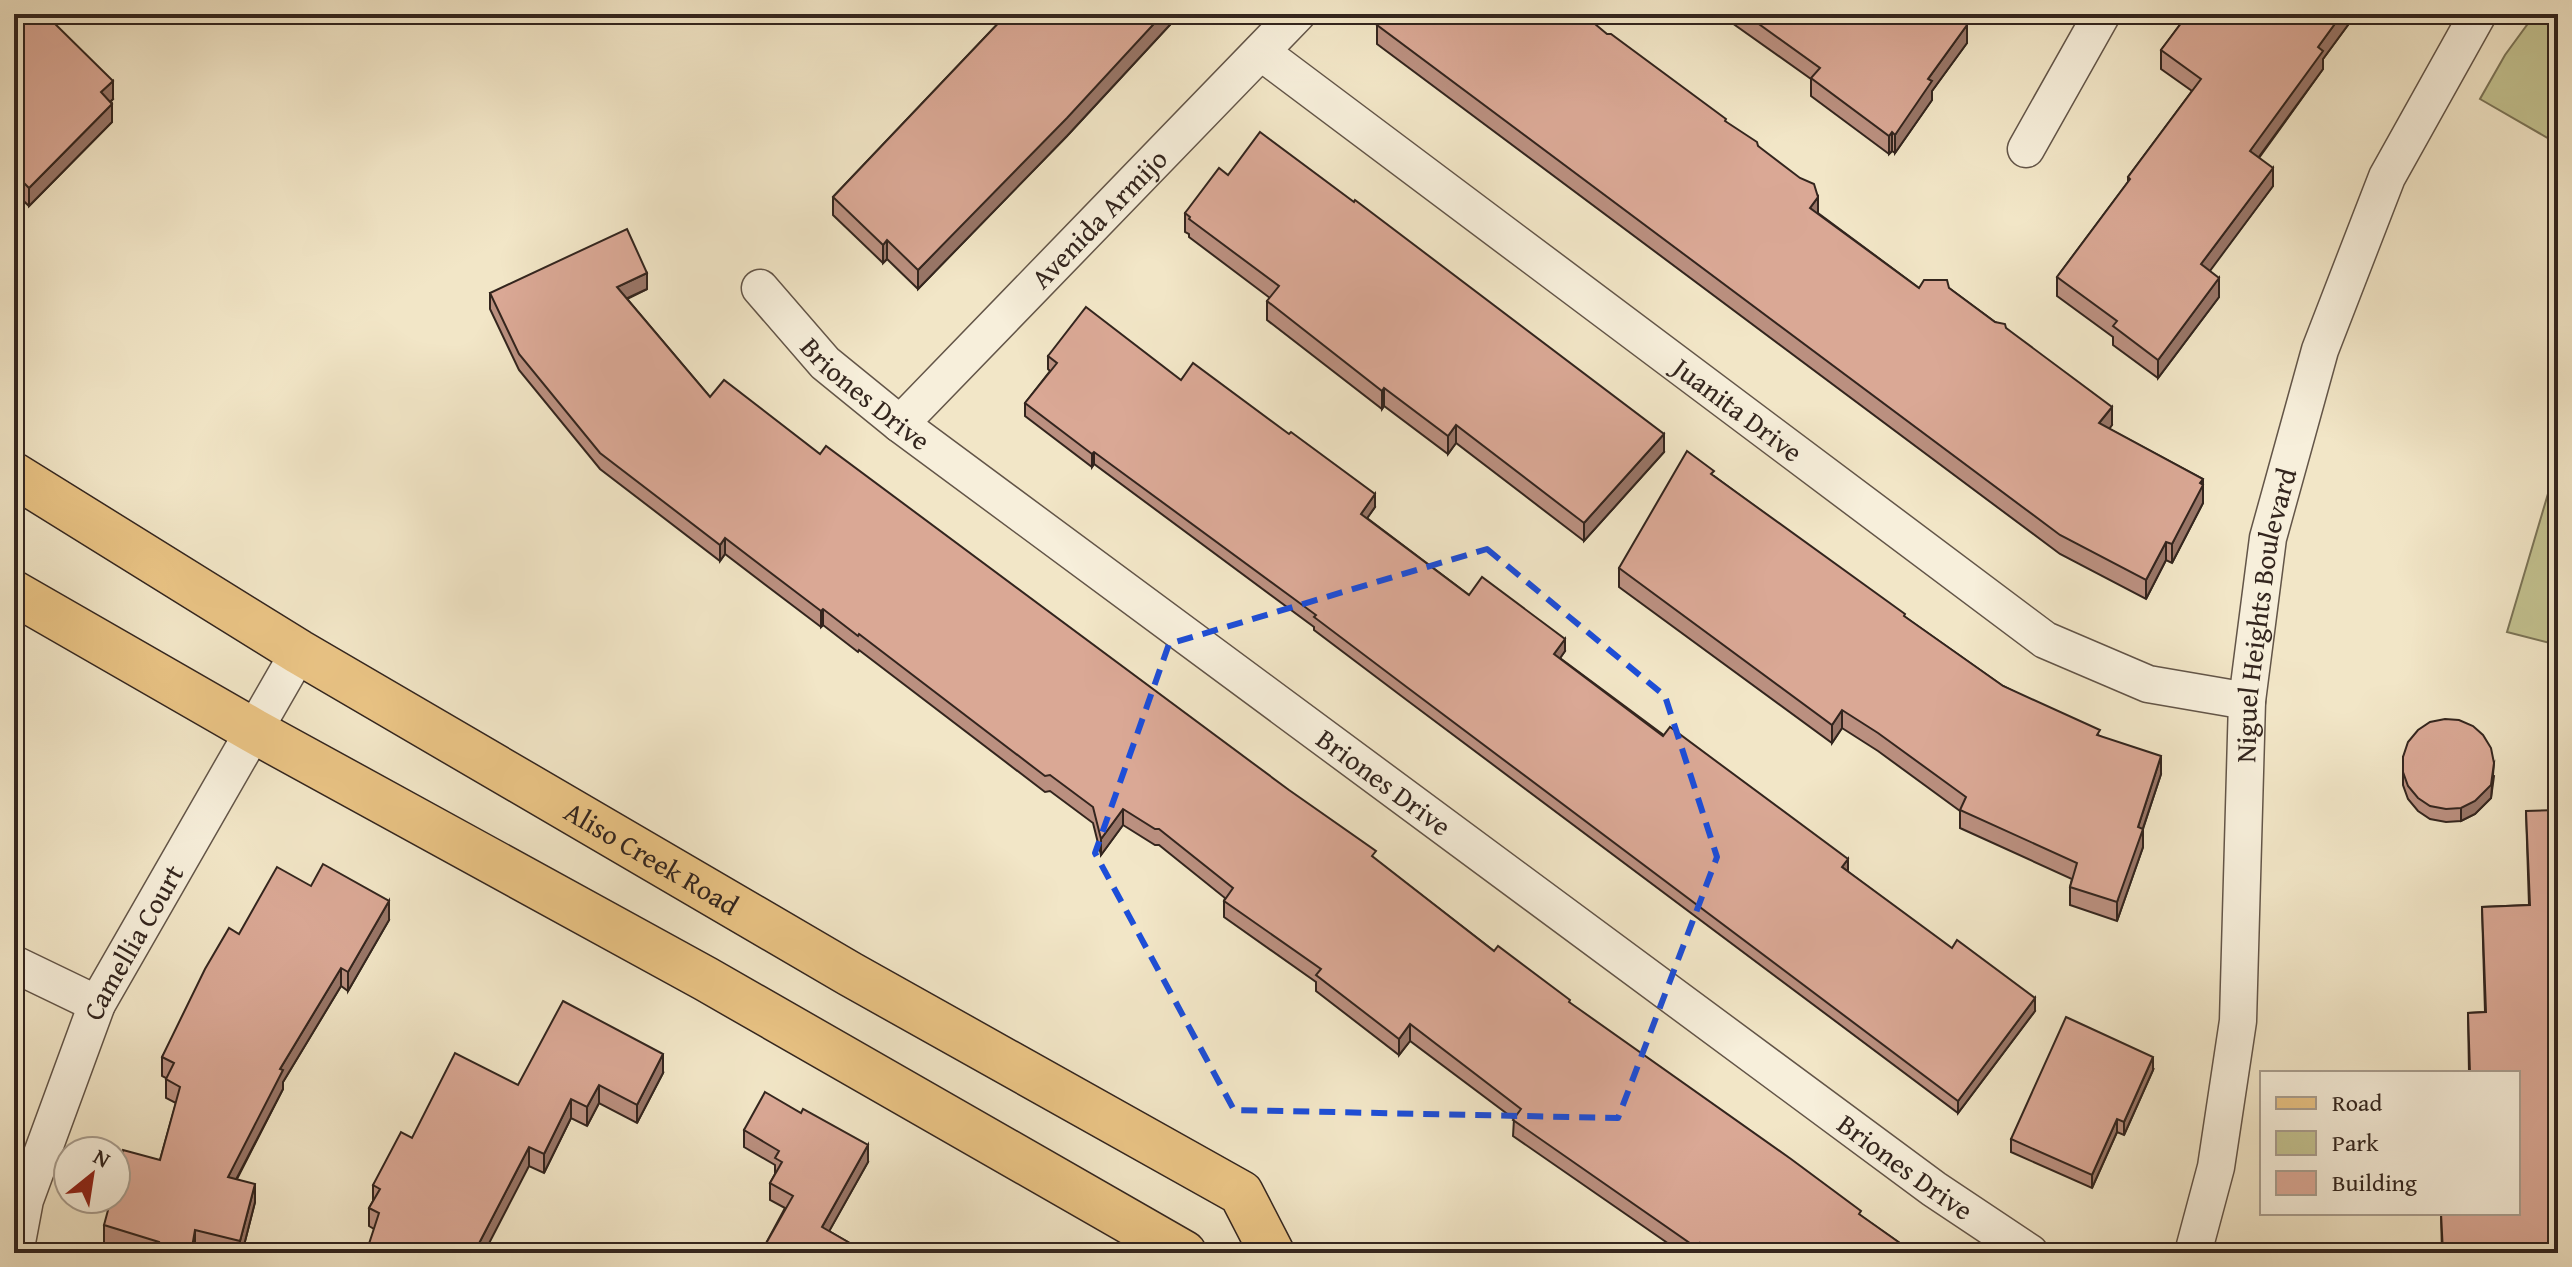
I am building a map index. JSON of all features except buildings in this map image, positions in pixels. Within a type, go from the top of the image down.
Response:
[{"type":"main road","name":"Aliso Creek Road","points":[[14,475],[299,652],[850,974],[1241,1193],[1272,1253]]},
{"type":"main road","points":[[14,593],[254,731],[706,979],[1184,1253]]},
{"type":"street","name":"Avenida Armijo","points":[[900,424],[1297,14]]},
{"type":"street","name":"Niguel Heights Boulevard","points":[[2193,1253],[2216,1167],[2238,1021],[2247,701],[2268,538],[2320,350],[2387,177],[2478,14]]},
{"type":"street","points":[[2026,149],[2093,17]]},
{"type":"street","name":"Juanita Drive","points":[[1261,52],[2045,640],[2148,684],[2247,701]]},
{"type":"street","name":"Briones Drive","points":[[760,288],[825,363],[900,424],[1934,1189],[2030,1253]]},
{"type":"street","name":"Camellia Court","points":[[15,1253],[25,1200],[97,1004],[299,652]]},
{"type":"street","points":[[14,964],[97,1004]]},
{"type":"highlighted area","points":[[1487,549],[1665,696],[1717,857],[1618,1118],[1234,1110],[1095,853],[1169,644]]},
{"type":"green space","points":[[2535,14],[2558,14],[2558,144],[2480,99],[2505,55]]},
{"type":"green space","points":[[2558,460],[2558,645],[2507,632]]}]
